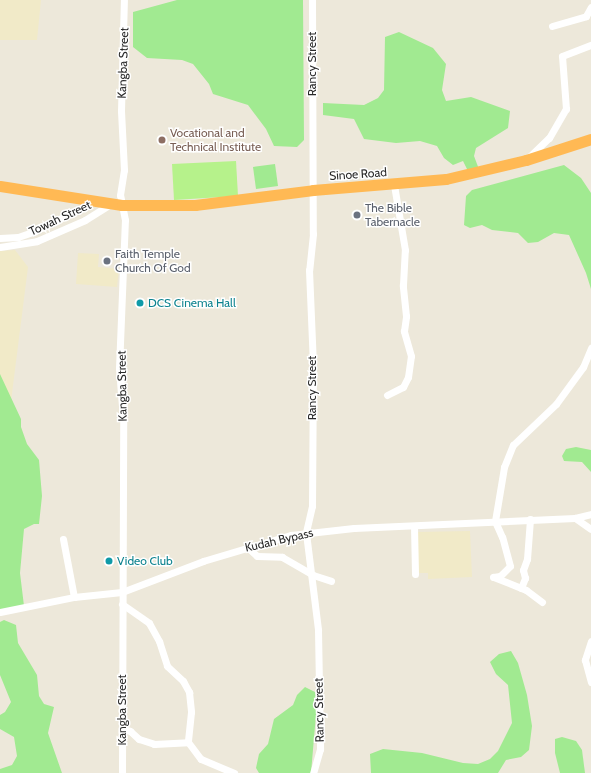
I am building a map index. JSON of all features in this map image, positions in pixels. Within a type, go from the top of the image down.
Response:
[{"type":"highway","name":"Sinoe Road","points":[[0,186],[118,204],[195,205],[313,190],[394,185],[446,179],[526,160],[591,139]]},
{"type":"street","name":"Kangba Street","points":[[122,773],[123,418],[119,368],[124,297],[125,220],[118,204],[124,170],[121,111],[124,0]]},
{"type":"street","name":"Rancy Street","points":[[312,0],[313,190],[309,270],[313,364],[312,506],[306,533],[313,575],[318,630],[320,749],[313,773]]},
{"type":"street","points":[[552,26],[586,16],[591,7]]},
{"type":"street","points":[[526,160],[549,138],[566,109],[562,56],[591,45]]},
{"type":"street","points":[[387,395],[403,387],[408,377],[411,356],[404,330],[406,316],[403,285],[406,256],[394,185]]},
{"type":"street","name":"Towah Street","points":[[0,238],[18,237],[35,231],[97,200]]},
{"type":"street","name":"Towah Street","points":[[0,247],[37,241],[118,204]]},
{"type":"street","points":[[542,602],[521,588],[493,577],[500,576],[510,566],[502,537],[495,521],[504,467],[513,445],[556,404],[583,367],[591,348]]},
{"type":"street","name":"Kudah Bypass","points":[[0,612],[74,597],[122,592],[203,561],[247,547],[306,533],[394,526],[575,518],[591,514]]},
{"type":"street","points":[[575,518],[591,529]]},
{"type":"street","points":[[521,588],[525,578],[523,570],[527,560],[530,519]]},
{"type":"street","points":[[414,526],[415,574]]},
{"type":"street","points":[[63,539],[74,597]]},
{"type":"street","points":[[247,547],[257,556],[288,560],[313,575],[331,581]]},
{"type":"street","points":[[122,604],[149,623],[159,641],[167,666],[183,681],[189,692],[191,712],[188,742],[201,759],[234,773]]},
{"type":"street","points":[[591,641],[585,660],[591,682]]},
{"type":"street","points":[[122,728],[130,731],[139,740],[154,744],[188,742]]},
{"type":"shaded area","points":[[0,0],[41,0],[37,40],[0,40]]},
{"type":"shaded area","points":[[15,250],[28,267],[9,417],[0,448],[0,251]]},
{"type":"shaded area","points":[[78,253],[99,254],[98,267],[119,269],[117,287],[76,284]]},
{"type":"shaded area","points":[[470,531],[472,577],[428,579],[428,573],[416,573],[415,532]]},
{"type":"green space","points":[[177,0],[303,0],[304,140],[297,147],[274,146],[266,129],[248,105],[213,94],[209,84],[193,64],[182,60],[147,58],[133,47],[133,12]]},
{"type":"green space","points":[[399,32],[433,48],[446,64],[442,90],[446,101],[471,97],[510,111],[508,128],[476,148],[474,156],[480,172],[469,173],[463,161],[453,165],[444,158],[437,146],[420,141],[396,143],[364,139],[354,119],[323,115],[323,103],[364,105],[378,98],[384,90],[385,37]]},
{"type":"green space","points":[[236,161],[238,196],[174,200],[172,164]]},
{"type":"green space","points":[[275,164],[278,186],[256,189],[253,167]]},
{"type":"green space","points":[[564,165],[581,178],[591,193],[591,289],[586,273],[569,235],[554,233],[538,242],[528,243],[518,233],[492,230],[482,225],[470,228],[464,225],[466,196],[472,190]]},
{"type":"green space","points":[[0,374],[21,419],[21,427],[27,444],[39,460],[42,496],[39,524],[34,524],[24,529],[20,573],[24,606],[0,614]]},
{"type":"green space","points":[[576,447],[591,450],[591,472],[582,462],[564,461],[562,456],[566,449]]},
{"type":"green space","points":[[4,620],[16,625],[18,643],[37,675],[39,696],[44,704],[54,707],[48,733],[62,773],[0,773],[0,769],[12,765],[17,756],[14,737],[0,729],[0,715],[5,712],[11,702],[0,675],[0,622]]},
{"type":"green space","points":[[511,651],[518,663],[527,695],[532,726],[529,750],[521,757],[506,760],[498,773],[371,773],[370,754],[383,749],[422,753],[463,763],[478,764],[490,759],[498,751],[512,723],[508,685],[496,674],[490,662],[499,654]]},
{"type":"green space","points":[[305,687],[315,692],[317,703],[311,773],[259,773],[256,768],[259,754],[268,744],[274,719],[293,705],[297,695]]},
{"type":"green space","points":[[562,737],[576,741],[582,750],[585,773],[560,773],[555,753],[555,739]]},
{"type":"place","name":"Vocational and Technical Institute","points":[[162,140]]},
{"type":"place","name":"The Bible Tabernacle","points":[[357,215]]},
{"type":"place","name":"Faith Temple Church Of God","points":[[107,261]]},
{"type":"place","name":"DCS Cinema Hall","points":[[140,303]]},
{"type":"place","name":"Video Club","points":[[109,561]]}]
